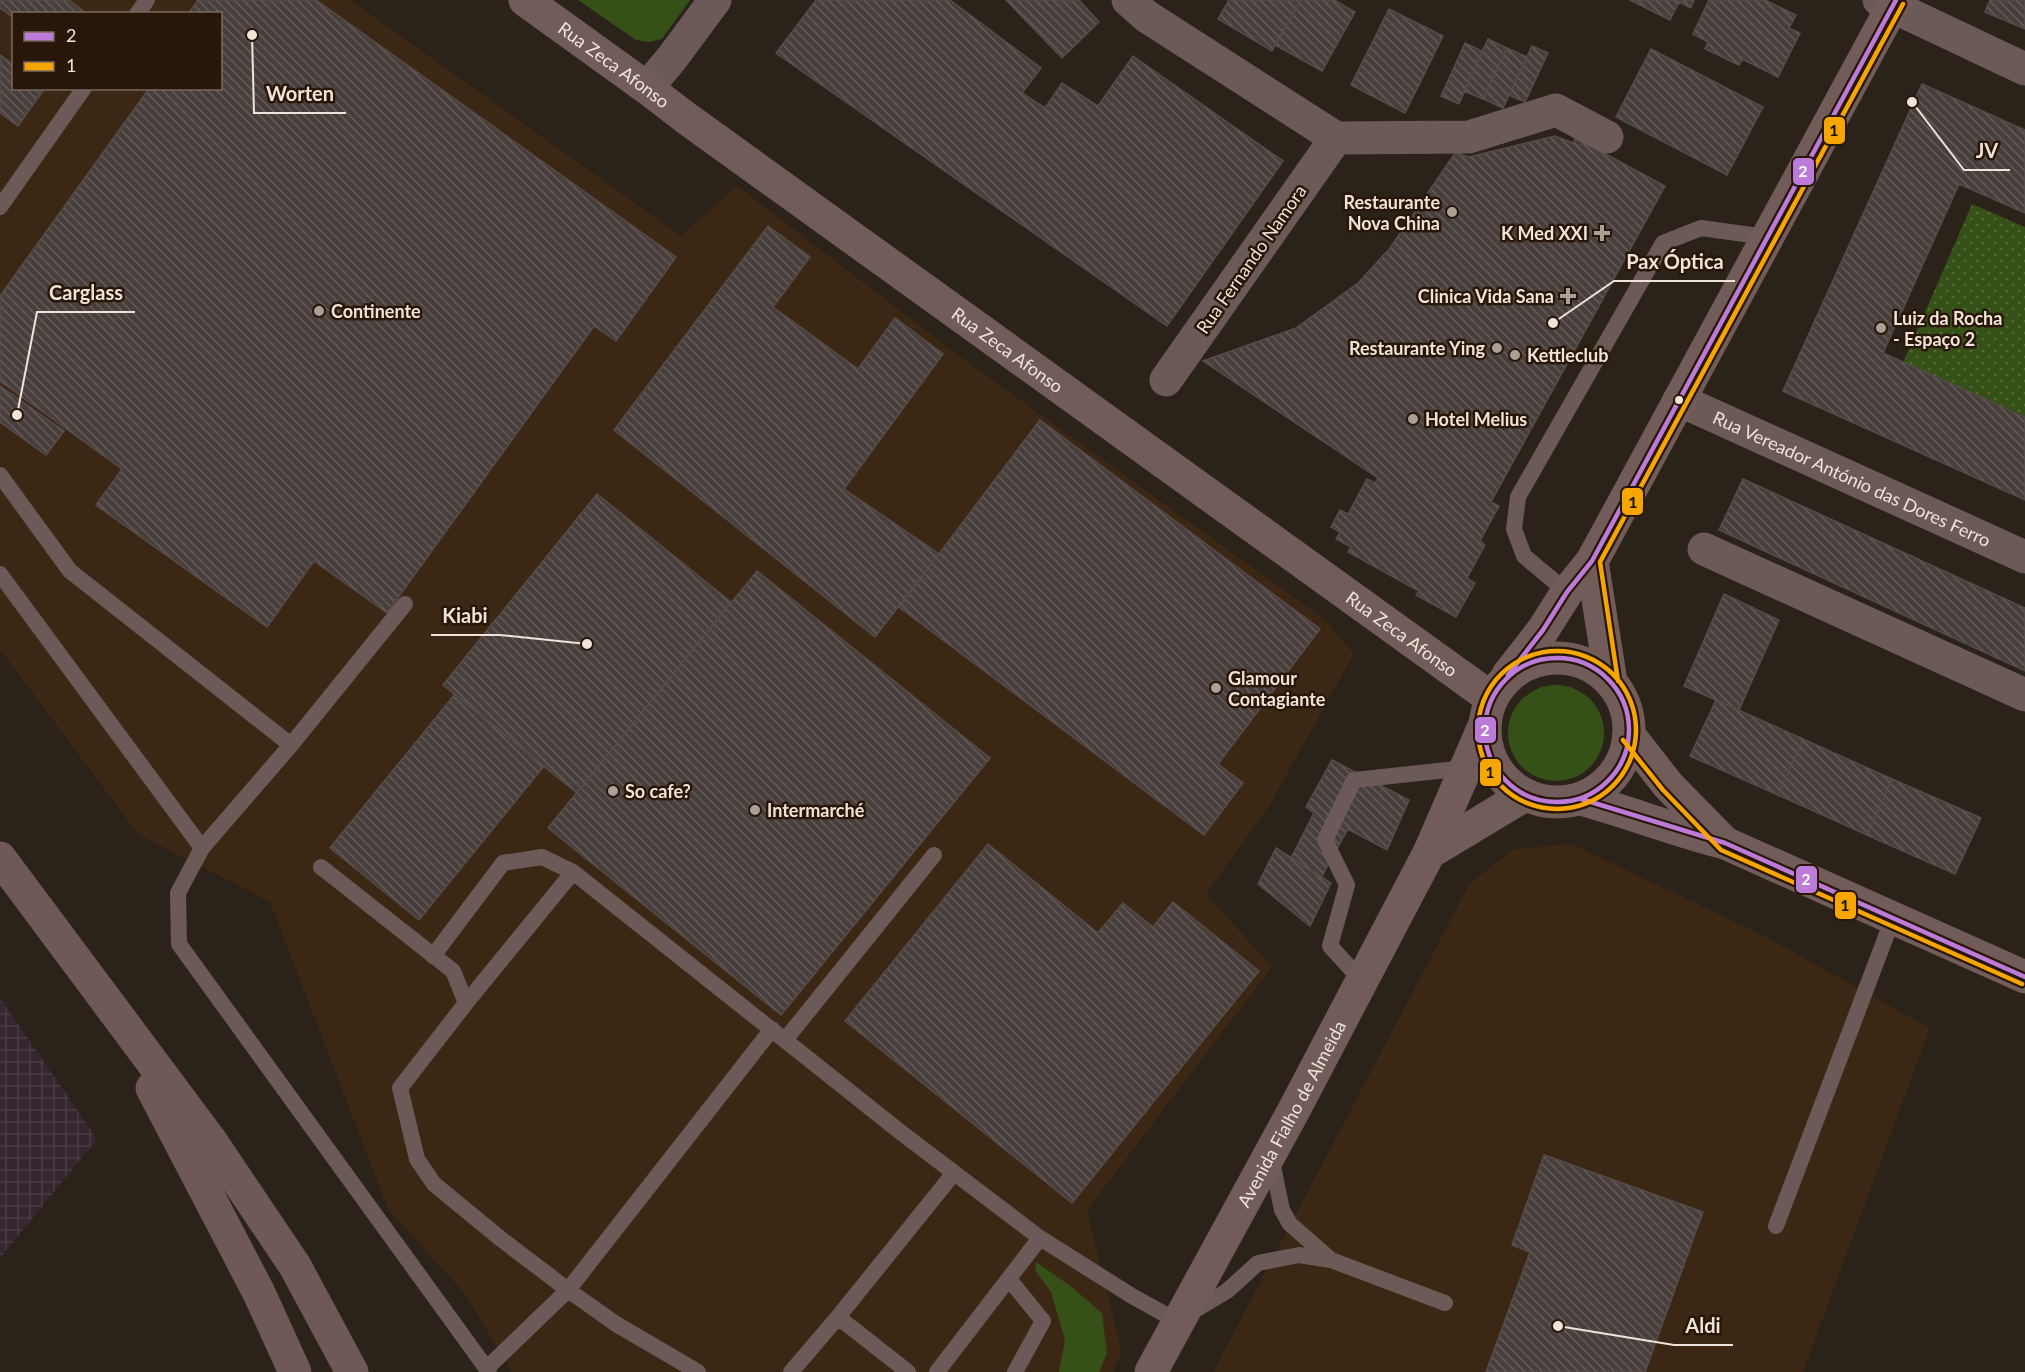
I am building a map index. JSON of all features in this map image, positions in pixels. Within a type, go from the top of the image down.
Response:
[{"type":"main road","name":"Rua Zeca Afonso","points":[[525,0],[1495,700]]},
{"type":"main road","name":"Avenida Fialho de Almeida","points":[[1151,1372],[1429,853],[1495,700],[1567,592],[1592,561],[1889,2]]},
{"type":"main road","points":[[1592,561],[1611,682]]},
{"type":"main road","points":[[1581,799],[1605,784],[1622,762],[1629,735],[1626,706],[1611,682],[1589,665],[1561,658],[1533,662],[1495,700],[1488,754],[1502,778],[1525,795],[1553,802],[1581,799],[1625,811],[1688,834],[1725,843],[2025,977]]},
{"type":"main road","points":[[1629,735],[1668,785],[1725,843]]},
{"type":"main road","points":[[1429,853],[1525,795]]},
{"type":"main road","points":[[0,858],[211,1141],[295,1266],[352,1372]]},
{"type":"main road","points":[[109,1006],[259,1293],[295,1372]]},
{"type":"street","points":[[647,87],[672,58],[715,0]]},
{"type":"street","points":[[1128,0],[1146,16],[1336,138],[1469,136],[1556,110],[1607,137]]},
{"type":"street","points":[[1889,2],[2025,69]]},
{"type":"street","name":"Rua Fernando Namora","points":[[1166,380],[1336,138]]},
{"type":"street","name":"Rua Vereador António das Dores Ferro","points":[[1679,400],[2025,557]]},
{"type":"street","points":[[1704,549],[2025,695]]},
{"type":"lane","points":[[0,207],[83,90]]},
{"type":"lane","points":[[1567,592],[1524,556],[1514,529],[1518,497],[1663,243],[1701,228],[1766,237]]},
{"type":"lane","points":[[0,475],[70,571],[291,745]]},
{"type":"lane","points":[[0,574],[202,848]]},
{"type":"lane","points":[[405,604],[291,745],[202,848],[178,893],[179,944],[488,1370],[568,1290],[772,1029]]},
{"type":"lane","points":[[1362,981],[1330,946],[1347,885],[1325,840],[1354,780],[1466,768]]},
{"type":"lane","points":[[785,1040],[934,855]]},
{"type":"lane","points":[[433,956],[502,863],[542,857],[573,872],[954,1173],[1040,1238],[1132,1296],[1178,1321],[1227,1291],[1258,1263],[1299,1255],[1331,1260],[1445,1303]]},
{"type":"lane","points":[[321,867],[453,971],[466,1003]]},
{"type":"lane","points":[[573,872],[400,1088],[417,1159],[434,1184],[568,1290],[616,1324],[698,1372]]},
{"type":"lane","points":[[1776,1226],[1893,918]]},
{"type":"lane","points":[[1270,1153],[1282,1210],[1290,1225],[1331,1260]]},
{"type":"lane","points":[[791,1372],[954,1173]]},
{"type":"lane","points":[[937,1372],[1040,1238]]},
{"type":"lane","points":[[1009,1279],[1043,1321],[1015,1372]]},
{"type":"lane","points":[[838,1317],[908,1372]]},
{"type":"shaded area","points":[[0,0],[350,0],[681,236],[737,186],[966,361],[1324,619],[1354,654],[1269,806],[1206,894],[1272,967],[1087,1210],[1122,1353],[1113,1372],[512,1372],[465,1294],[388,1209],[270,902],[138,834],[0,649]]},
{"type":"shaded area","points":[[1572,844],[1766,937],[1930,1028],[1803,1372],[1213,1372],[1470,883],[1514,849]]},
{"type":"shaded area","points":[[0,998],[97,1139],[0,1258]]},
{"type":"green space","points":[[578,0],[690,0],[662,39],[649,42],[636,40]]},
{"type":"green space","points":[[1972,204],[2025,227],[2025,416],[1903,363]]},
{"type":"green space","points":[[1556,685],[1574,689],[1590,699],[1600,715],[1604,733],[1600,751],[1590,767],[1574,777],[1556,781],[1538,777],[1522,767],[1512,751],[1508,733],[1512,715],[1522,699],[1538,689]]},
{"type":"green space","points":[[1036,1262],[1069,1285],[1102,1313],[1107,1353],[1099,1372],[1059,1372],[1065,1340],[1051,1292],[1035,1270]]},
{"type":"building","points":[[0,0],[69,0],[84,12],[12,12],[12,17],[0,8]]},
{"type":"building","name":"Continente","points":[[198,0],[316,0],[676,257],[616,341],[594,326],[387,613],[314,561],[267,627],[96,505],[122,469],[0,381],[0,296],[148,90],[222,90],[222,12],[189,12]]},
{"type":"building","points":[[816,0],[950,0],[1041,68],[1022,93],[1045,108],[1062,83],[1098,106],[1133,56],[1283,161],[1167,326],[776,53]]},
{"type":"building","points":[[1006,0],[1079,0],[1099,22],[1062,58]]},
{"type":"building","points":[[1229,0],[1301,0],[1272,51],[1218,19]]},
{"type":"building","points":[[1301,0],[1334,0],[1355,12],[1322,71],[1275,45]]},
{"type":"building","points":[[1630,0],[1694,0],[1691,8],[1679,2],[1670,20]]},
{"type":"building","points":[[1709,0],[1765,0],[1796,15],[1789,28],[1800,33],[1778,77],[1742,59],[1739,65],[1705,49],[1708,42],[1693,34]]},
{"type":"building","points":[[1990,0],[2025,0],[2025,29],[1985,12]]},
{"type":"building","points":[[1389,9],[1443,36],[1405,113],[1351,85]]},
{"type":"building","points":[[1488,39],[1507,48],[1483,99],[1464,91]]},
{"type":"building","points":[[1465,43],[1482,51],[1459,104],[1441,96]]},
{"type":"building","points":[[1532,46],[1548,53],[1525,102],[1509,95]]},
{"type":"building","points":[[1507,48],[1527,57],[1503,108],[1483,99]]},
{"type":"building","points":[[1651,49],[1763,107],[1727,175],[1616,117]]},
{"type":"building","points":[[0,55],[12,64],[12,90],[44,90],[18,126],[0,113]]},
{"type":"building","points":[[1922,84],[2025,130],[2025,213],[1959,184],[1883,353],[2025,417],[2025,500],[1783,391]]},
{"type":"building","name":"Hotel Melius","points":[[1555,136],[1573,143],[1576,138],[1665,186],[1491,502],[1499,506],[1480,541],[1485,545],[1467,578],[1475,583],[1456,617],[1416,595],[1419,591],[1348,552],[1351,547],[1336,539],[1340,532],[1331,527],[1340,510],[1348,514],[1367,479],[1375,483],[1378,478],[1203,361],[1296,328],[1358,283],[1390,248],[1455,153],[1469,157]]},
{"type":"building","points":[[768,226],[810,257],[773,307],[858,369],[895,318],[943,354],[844,489],[939,554],[875,637],[614,430]]},
{"type":"building","points":[[0,386],[64,431],[46,455],[0,422]]},
{"type":"building","points":[[1040,420],[1320,629],[1218,764],[1243,783],[1204,835],[899,607]]},
{"type":"building","points":[[1743,479],[2025,608],[2025,671],[1719,530]]},
{"type":"building","points":[[597,494],[731,602],[577,793],[443,685]]},
{"type":"building","name":"Intermarché","points":[[757,571],[990,758],[781,1015],[548,828]]},
{"type":"building","points":[[1724,594],[1779,620],[1739,710],[1684,686]]},
{"type":"building","points":[[455,694],[544,766],[419,920],[330,848]]},
{"type":"building","points":[[1716,700],[1803,739],[1778,795],[1690,756]]},
{"type":"building","points":[[1803,739],[1892,779],[1867,835],[1778,795]]},
{"type":"building","points":[[1332,760],[1409,800],[1387,850],[1348,829],[1321,878],[1291,858],[1314,813],[1306,807]]},
{"type":"building","points":[[1892,779],[1981,818],[1955,874],[1867,835]]},
{"type":"building","points":[[988,844],[1098,933],[1123,903],[1153,927],[1173,902],[1259,971],[1072,1203],[845,1021]]},
{"type":"building","points":[[1276,848],[1331,883],[1310,926],[1258,884]]},
{"type":"building","points":[[1544,1155],[1703,1212],[1645,1372],[1486,1372],[1530,1252],[1512,1245]]},
{"type":"transit line","name":"2","points":[[1508,675],[1592,561],[1896,0]]},
{"type":"transit line","name":"1","points":[[1618,681],[1600,562],[1903,4]]},
{"type":"transit line","name":"1","points":[[1557,651],[1572,652],[1587,657],[1601,664],[1613,674],[1623,686],[1630,700],[1635,715],[1636,730],[1635,745],[1630,760],[1623,774],[1613,786],[1601,796],[1587,803],[1572,808],[1557,809],[1542,808],[1527,803],[1513,796],[1501,786],[1491,774],[1484,760],[1479,745],[1478,730],[1479,715],[1484,700],[1491,686],[1501,674],[1513,664],[1527,657],[1542,652],[1557,651]]},
{"type":"transit line","name":"2","points":[[1557,658],[1584,664],[1597,670],[1608,679],[1617,690],[1623,703],[1629,730],[1623,757],[1617,770],[1608,781],[1597,790],[1584,796],[1557,802],[1530,796],[1517,790],[1506,781],[1497,770],[1491,757],[1485,730],[1491,703],[1497,690],[1506,679],[1517,670],[1530,664],[1557,658]]},
{"type":"transit line","name":"1","points":[[1623,740],[1663,790],[1721,850],[2022,984]]},
{"type":"transit line","name":"2","points":[[1581,799],[1725,843],[2025,977]]},
{"type":"place","name":"Worten","points":[[252,35]]},
{"type":"place","name":"JV","points":[[1912,102]]},
{"type":"place","name":"Restaurante Nova China","points":[[1452,212]]},
{"type":"place","name":"K Med XXI","points":[[1602,233]]},
{"type":"place","name":"Clinica Vida Sana","points":[[1568,296]]},
{"type":"place","name":"Continente","points":[[319,311]]},
{"type":"place","name":"Pax Óptica","points":[[1553,323]]},
{"type":"place","name":"Luiz da Rocha - Espaço 2","points":[[1881,328]]},
{"type":"place","name":"Restaurante Ying","points":[[1497,348]]},
{"type":"place","name":"Kettleclub","points":[[1515,355]]},
{"type":"place","name":"Carglass","points":[[17,415]]},
{"type":"place","name":"Hotel Melius","points":[[1413,419]]},
{"type":"place","name":"Kiabi","points":[[587,644]]},
{"type":"place","name":"Glamour Contagiante","points":[[1216,688]]},
{"type":"place","name":"So cafe?","points":[[613,791]]},
{"type":"place","name":"Intermarché","points":[[755,810]]},
{"type":"place","name":"Aldi","points":[[1558,1326]]}]
